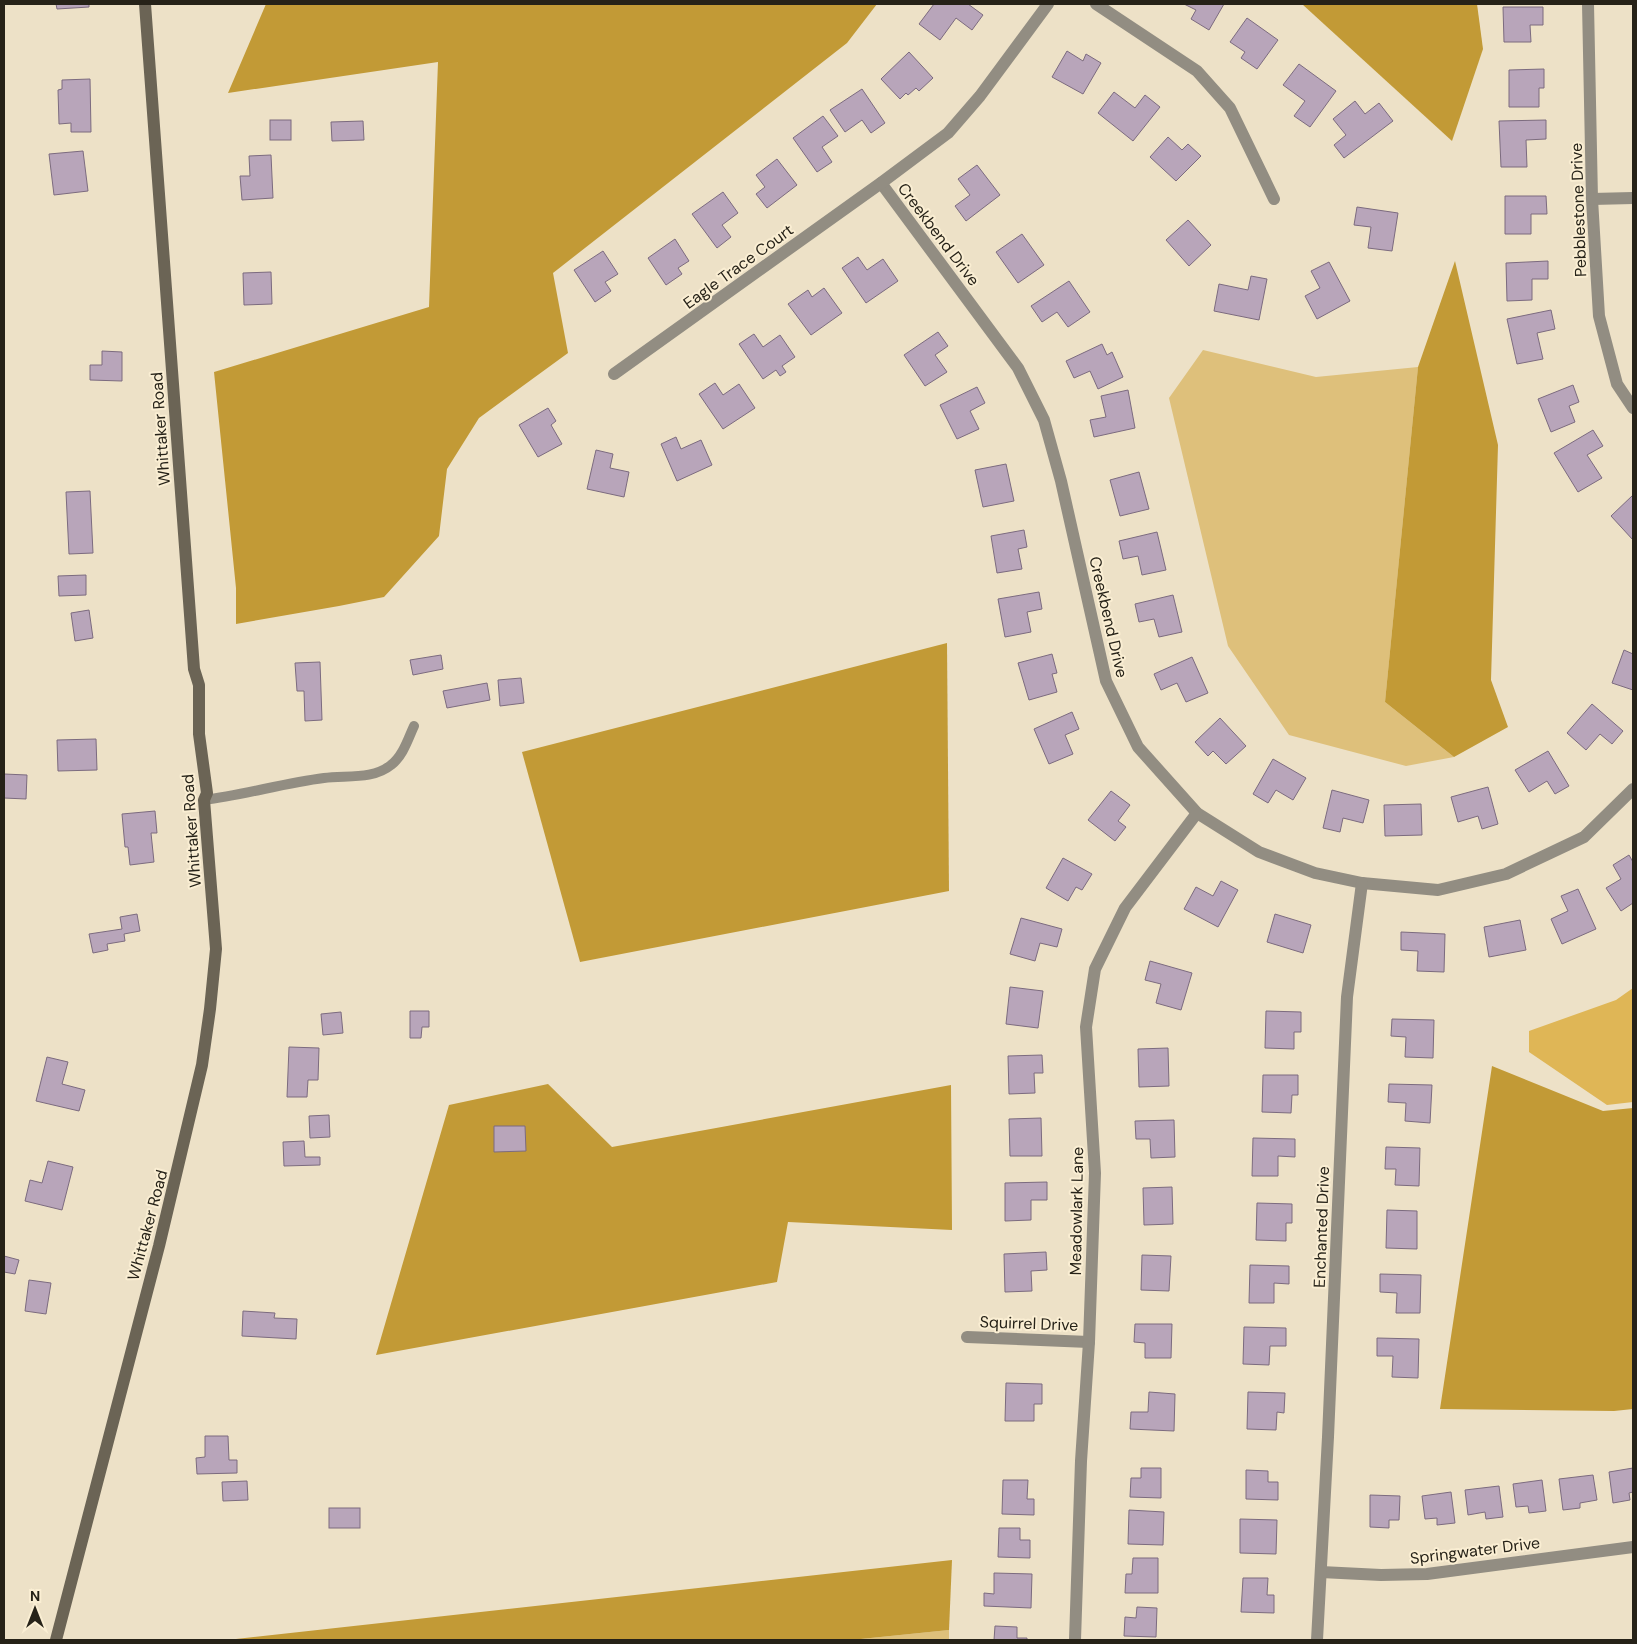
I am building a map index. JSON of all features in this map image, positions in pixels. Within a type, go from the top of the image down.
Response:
[{"type":"main road","name":"Whittaker Road","points":[[56,1640],[167,1217],[202,1065],[216,949],[204,800],[207,793],[199,734],[199,685],[194,670],[145,4]]},
{"type":"street","name":"Eagle Trace Court","points":[[614,374],[948,133],[980,96],[1048,4]]},
{"type":"street","points":[[1096,4],[1196,71],[1230,108],[1274,199]]},
{"type":"street","name":"Pebblestone Drive","points":[[1588,4],[1592,199],[1599,316],[1617,384],[1633,408]]},
{"type":"street","name":"Creekbend Drive","points":[[881,183],[1018,368],[1036,402],[1044,420],[1061,481],[1106,681],[1138,747],[1196,813],[1259,852],[1315,873],[1362,883],[1438,890],[1506,874],[1584,837],[1633,789]]},
{"type":"street","points":[[1592,199],[1633,198]]},
{"type":"street","name":"Meadowlark Lane","points":[[1075,1640],[1081,1461],[1089,1342],[1096,1173],[1086,1028],[1096,969],[1124,908],[1196,813]]},
{"type":"street","name":"Enchanted Drive","points":[[1317,1640],[1328,1437],[1346,1016],[1362,883]]},
{"type":"street","name":"Squirrel Drive","points":[[967,1337],[1089,1342]]},
{"type":"street","name":"Springwater Drive","points":[[1321,1572],[1382,1575],[1427,1574],[1633,1547]]},
{"type":"lane","points":[[204,800],[235,796],[324,778],[363,776],[379,772],[392,765],[402,752],[414,726]]},
{"type":"shaded area","points":[[266,4],[877,4],[847,43],[553,273],[568,353],[479,418],[447,469],[439,536],[384,597],[236,624],[236,588],[214,372],[429,307],[438,62],[228,93]]},
{"type":"shaded area","points":[[1302,4],[1477,4],[1483,49],[1452,141]]},
{"type":"shaded area","points":[[1455,261],[1498,445],[1491,680],[1508,727],[1454,757],[1385,702],[1418,367]]},
{"type":"shaded area","points":[[1203,350],[1316,377],[1418,367],[1385,702],[1454,757],[1406,766],[1289,735],[1228,646],[1169,398]]},
{"type":"shaded area","points":[[947,643],[949,891],[580,962],[522,752]]},
{"type":"shaded area","points":[[1633,988],[1633,1102],[1607,1105],[1529,1052],[1529,1031],[1616,1000]]},
{"type":"shaded area","points":[[1492,1066],[1603,1111],[1633,1108],[1633,1409],[1614,1411],[1440,1409]]},
{"type":"shaded area","points":[[548,1084],[612,1147],[951,1085],[952,1230],[788,1222],[777,1282],[376,1355],[449,1105]]},
{"type":"shaded area","points":[[952,1560],[949,1630],[851,1640],[227,1640]]},
{"type":"shaded area","points":[[949,1630],[949,1640],[851,1640]]},
{"type":"building","points":[[56,4],[89,4],[89,7],[57,9]]},
{"type":"building","points":[[934,4],[968,4],[983,15],[972,30],[956,18],[940,40],[919,24]]},
{"type":"building","points":[[1184,4],[1224,4],[1209,30],[1191,19],[1196,10]]},
{"type":"building","points":[[1503,7],[1543,7],[1543,25],[1530,25],[1531,42],[1504,42]]},
{"type":"building","points":[[1247,18],[1278,40],[1257,69],[1241,58],[1245,52],[1230,42]]},
{"type":"building","points":[[1067,51],[1083,61],[1086,54],[1101,63],[1083,94],[1052,77]]},
{"type":"building","points":[[909,52],[933,78],[919,91],[916,88],[908,95],[906,93],[900,99],[881,79]]},
{"type":"building","points":[[1299,64],[1336,91],[1310,127],[1294,116],[1305,101],[1283,85]]},
{"type":"building","points":[[1544,69],[1544,88],[1539,88],[1539,107],[1509,107],[1509,70]]},
{"type":"building","points":[[90,79],[91,132],[71,132],[71,123],[59,124],[58,90],[62,89],[62,80]]},
{"type":"building","points":[[862,89],[885,123],[871,133],[862,120],[845,132],[830,110]]},
{"type":"building","points":[[1114,92],[1135,108],[1145,95],[1160,107],[1133,141],[1098,113]]},
{"type":"building","points":[[1355,101],[1365,114],[1379,103],[1393,121],[1344,158],[1334,145],[1346,135],[1333,119]]},
{"type":"building","points":[[823,116],[838,136],[822,147],[832,162],[817,172],[793,138]]},
{"type":"building","points":[[270,120],[291,120],[291,140],[270,140]]},
{"type":"building","points":[[1546,120],[1546,139],[1526,140],[1527,167],[1501,167],[1499,121]]},
{"type":"building","points":[[363,121],[364,140],[332,141],[331,122]]},
{"type":"building","points":[[1168,137],[1182,150],[1188,144],[1201,156],[1176,181],[1150,157]]},
{"type":"building","points":[[83,151],[88,191],[54,195],[49,154]]},
{"type":"building","points":[[271,155],[273,198],[242,200],[240,176],[250,176],[249,156]]},
{"type":"building","points":[[777,159],[797,185],[767,208],[756,194],[765,187],[756,175]]},
{"type":"building","points":[[977,165],[1000,195],[966,221],[955,206],[970,195],[958,179]]},
{"type":"building","points":[[723,192],[738,213],[722,225],[731,237],[717,248],[692,214]]},
{"type":"building","points":[[1505,196],[1546,196],[1547,214],[1531,214],[1531,234],[1505,234]]},
{"type":"building","points":[[1357,207],[1398,213],[1392,251],[1368,248],[1371,227],[1354,225]]},
{"type":"building","points":[[1188,220],[1211,245],[1189,266],[1166,240]]},
{"type":"building","points":[[1022,234],[1044,265],[1018,283],[996,252]]},
{"type":"building","points":[[675,239],[689,261],[678,268],[682,274],[666,285],[648,258]]},
{"type":"building","points":[[603,251],[618,274],[605,282],[611,291],[595,302],[574,270]]},
{"type":"building","points":[[858,257],[867,270],[883,259],[898,281],[866,303],[842,268]]},
{"type":"building","points":[[1548,261],[1548,279],[1532,279],[1532,300],[1507,301],[1506,263]]},
{"type":"building","points":[[1329,262],[1350,301],[1317,319],[1305,296],[1320,288],[1311,271]]},
{"type":"building","points":[[271,272],[272,304],[244,305],[243,273]]},
{"type":"building","points":[[1251,276],[1267,279],[1259,320],[1214,311],[1219,284],[1248,290]]},
{"type":"building","points":[[1069,281],[1090,312],[1068,327],[1057,312],[1042,322],[1031,306]]},
{"type":"building","points":[[824,288],[842,313],[811,335],[788,304],[808,290],[812,297]]},
{"type":"building","points":[[1551,310],[1555,329],[1537,333],[1543,359],[1517,364],[1507,319]]},
{"type":"building","points":[[938,332],[948,346],[935,355],[947,372],[925,386],[904,355]]},
{"type":"building","points":[[754,334],[763,347],[780,335],[795,357],[782,366],[786,372],[780,376],[776,370],[763,379],[739,344]]},
{"type":"building","points":[[1102,344],[1107,355],[1112,352],[1123,377],[1098,389],[1090,371],[1074,378],[1066,361]]},
{"type":"building","points":[[102,351],[122,352],[122,381],[90,380],[90,365],[102,365]]},
{"type":"building","points":[[715,383],[723,395],[739,384],[755,408],[723,429],[699,394]]},
{"type":"building","points":[[1573,385],[1579,402],[1569,406],[1575,422],[1551,432],[1538,399]]},
{"type":"building","points":[[977,387],[985,403],[970,411],[979,429],[957,439],[940,405]]},
{"type":"building","points":[[1128,390],[1135,428],[1094,437],[1090,420],[1106,417],[1101,396]]},
{"type":"building","points":[[548,408],[556,421],[551,425],[562,444],[538,457],[519,425]]},
{"type":"building","points":[[1593,430],[1603,446],[1587,455],[1602,478],[1578,492],[1554,453]]},
{"type":"building","points":[[676,437],[681,449],[701,440],[712,465],[677,481],[661,444]]},
{"type":"building","points":[[596,450],[613,454],[610,468],[629,472],[624,497],[587,489]]},
{"type":"building","points":[[1006,464],[1014,501],[983,507],[975,470]]},
{"type":"building","points":[[1139,472],[1149,509],[1120,516],[1110,480]]},
{"type":"building","points":[[90,491],[93,553],[69,554],[66,492]]},
{"type":"building","points":[[1633,495],[1633,540],[1611,516]]},
{"type":"building","points":[[1024,530],[1027,547],[1018,549],[1022,569],[997,573],[991,536]]},
{"type":"building","points":[[1157,532],[1166,570],[1142,575],[1138,556],[1123,559],[1119,541]]},
{"type":"building","points":[[86,575],[86,595],[59,596],[58,576]]},
{"type":"building","points":[[1039,592],[1042,609],[1027,612],[1031,632],[1005,637],[998,599]]},
{"type":"building","points":[[1173,595],[1182,632],[1159,637],[1154,619],[1139,622],[1135,604]]},
{"type":"building","points":[[89,610],[93,638],[75,641],[71,613]]},
{"type":"building","points":[[1624,650],[1633,654],[1633,690],[1612,683]]},
{"type":"building","points":[[1052,654],[1057,673],[1052,674],[1057,692],[1029,700],[1018,663]]},
{"type":"building","points":[[441,655],[443,669],[413,675],[410,660]]},
{"type":"building","points":[[1192,657],[1208,693],[1186,702],[1177,683],[1161,690],[1154,674]]},
{"type":"building","points":[[320,662],[322,720],[305,721],[304,691],[297,691],[295,663]]},
{"type":"building","points":[[521,678],[524,703],[500,706],[498,680]]},
{"type":"building","points":[[487,683],[490,700],[447,708],[443,691]]},
{"type":"building","points":[[1592,704],[1623,731],[1612,744],[1600,734],[1586,750],[1567,733]]},
{"type":"building","points":[[1072,712],[1079,729],[1065,735],[1073,754],[1049,764],[1034,729]]},
{"type":"building","points":[[1220,718],[1246,746],[1226,764],[1213,751],[1208,756],[1195,742]]},
{"type":"building","points":[[96,739],[97,770],[58,771],[57,740]]},
{"type":"building","points":[[1548,751],[1569,786],[1555,794],[1547,781],[1529,792],[1515,770]]},
{"type":"building","points":[[1273,759],[1306,778],[1293,800],[1276,790],[1268,803],[1253,794]]},
{"type":"building","points":[[4,774],[27,775],[26,799],[4,798]]},
{"type":"building","points":[[1488,787],[1498,824],[1482,829],[1478,816],[1458,822],[1451,797]]},
{"type":"building","points":[[1332,790],[1369,800],[1363,823],[1343,818],[1340,832],[1323,828]]},
{"type":"building","points":[[1111,791],[1130,805],[1118,821],[1126,827],[1115,841],[1088,820]]},
{"type":"building","points":[[1421,804],[1422,835],[1385,836],[1384,805]]},
{"type":"building","points":[[155,811],[157,833],[151,833],[154,862],[130,865],[128,847],[125,847],[122,814]]},
{"type":"building","points":[[1629,855],[1633,862],[1633,903],[1621,911],[1606,888],[1621,879],[1613,865]]},
{"type":"building","points":[[1063,858],[1092,874],[1082,890],[1076,887],[1068,901],[1046,888]]},
{"type":"building","points":[[1221,881],[1238,890],[1218,927],[1184,909],[1196,887],[1213,896]]},
{"type":"building","points":[[1578,889],[1596,929],[1562,944],[1551,919],[1568,911],[1561,896]]},
{"type":"building","points":[[137,914],[140,931],[124,934],[125,941],[107,944],[108,950],[93,953],[89,934],[122,929],[120,917]]},
{"type":"building","points":[[1275,914],[1311,925],[1303,953],[1267,942]]},
{"type":"building","points":[[1021,918],[1062,929],[1057,947],[1040,943],[1035,961],[1010,954]]},
{"type":"building","points":[[1520,920],[1526,950],[1489,957],[1484,927]]},
{"type":"building","points":[[1401,932],[1445,934],[1444,972],[1417,971],[1418,951],[1401,950]]},
{"type":"building","points":[[1150,961],[1192,973],[1181,1010],[1156,1003],[1161,984],[1145,980]]},
{"type":"building","points":[[1010,987],[1043,991],[1038,1028],[1006,1024]]},
{"type":"building","points":[[410,1011],[429,1011],[429,1027],[422,1027],[421,1038],[410,1038]]},
{"type":"building","points":[[1266,1011],[1301,1012],[1301,1032],[1294,1032],[1294,1049],[1265,1048]]},
{"type":"building","points":[[341,1012],[343,1033],[323,1035],[321,1014]]},
{"type":"building","points":[[1392,1019],[1434,1020],[1433,1058],[1405,1057],[1406,1037],[1391,1036]]},
{"type":"building","points":[[289,1047],[319,1048],[318,1080],[308,1080],[307,1097],[287,1097]]},
{"type":"building","points":[[1168,1048],[1169,1086],[1139,1087],[1138,1049]]},
{"type":"building","points":[[1042,1055],[1043,1073],[1034,1073],[1035,1093],[1009,1094],[1008,1056]]},
{"type":"building","points":[[47,1057],[68,1062],[62,1084],[85,1090],[79,1111],[36,1101]]},
{"type":"building","points":[[1263,1075],[1298,1075],[1298,1095],[1292,1095],[1291,1113],[1262,1112]]},
{"type":"building","points":[[1389,1084],[1432,1085],[1430,1123],[1405,1121],[1406,1103],[1388,1102]]},
{"type":"building","points":[[329,1115],[330,1137],[310,1138],[309,1116]]},
{"type":"building","points":[[1041,1118],[1042,1156],[1010,1156],[1009,1119]]},
{"type":"building","points":[[1174,1120],[1175,1157],[1151,1158],[1150,1139],[1136,1139],[1135,1121]]},
{"type":"building","points":[[494,1126],[525,1126],[526,1151],[494,1152]]},
{"type":"building","points":[[1253,1138],[1295,1139],[1295,1157],[1278,1156],[1278,1176],[1252,1176]]},
{"type":"building","points":[[304,1141],[305,1157],[320,1157],[320,1165],[284,1166],[283,1142]]},
{"type":"building","points":[[1386,1147],[1420,1148],[1419,1186],[1395,1185],[1396,1169],[1385,1169]]},
{"type":"building","points":[[48,1161],[73,1167],[62,1210],[25,1201],[30,1180],[42,1183]]},
{"type":"building","points":[[1047,1182],[1047,1200],[1031,1200],[1031,1220],[1005,1221],[1005,1183]]},
{"type":"building","points":[[1172,1187],[1173,1224],[1144,1225],[1143,1188]]},
{"type":"building","points":[[1257,1203],[1292,1204],[1292,1223],[1286,1223],[1286,1241],[1256,1240]]},
{"type":"building","points":[[1387,1210],[1417,1211],[1417,1249],[1386,1248]]},
{"type":"building","points":[[1046,1252],[1047,1270],[1031,1271],[1032,1291],[1005,1292],[1004,1254]]},
{"type":"building","points":[[1142,1255],[1171,1256],[1169,1291],[1141,1290]]},
{"type":"building","points":[[4,1256],[19,1260],[15,1274],[4,1272]]},
{"type":"building","points":[[1250,1265],[1289,1266],[1289,1284],[1274,1283],[1274,1303],[1249,1303]]},
{"type":"building","points":[[1380,1274],[1421,1275],[1420,1313],[1396,1313],[1397,1293],[1380,1292]]},
{"type":"building","points":[[29,1280],[51,1283],[46,1314],[25,1311]]},
{"type":"building","points":[[243,1311],[275,1313],[274,1318],[297,1319],[296,1339],[242,1336]]},
{"type":"building","points":[[1135,1324],[1172,1324],[1171,1358],[1145,1358],[1145,1343],[1134,1342]]},
{"type":"building","points":[[1244,1327],[1286,1328],[1286,1346],[1270,1346],[1269,1365],[1243,1364]]},
{"type":"building","points":[[1377,1338],[1419,1339],[1418,1378],[1392,1377],[1393,1356],[1377,1356]]},
{"type":"building","points":[[1006,1383],[1042,1384],[1042,1404],[1034,1404],[1034,1421],[1005,1421]]},
{"type":"building","points":[[1149,1392],[1175,1394],[1174,1431],[1130,1429],[1131,1412],[1148,1412]]},
{"type":"building","points":[[1248,1392],[1285,1393],[1284,1413],[1277,1412],[1276,1430],[1247,1429]]},
{"type":"building","points":[[205,1436],[228,1436],[229,1460],[237,1460],[237,1473],[197,1474],[196,1458],[205,1457]]},
{"type":"building","points":[[1141,1468],[1161,1468],[1161,1498],[1130,1497],[1131,1478],[1141,1478]]},
{"type":"building","points":[[1633,1468],[1633,1492],[1629,1493],[1630,1500],[1613,1503],[1609,1472]]},
{"type":"building","points":[[1246,1470],[1268,1471],[1268,1482],[1278,1482],[1278,1500],[1246,1499]]},
{"type":"building","points":[[1593,1475],[1597,1500],[1580,1503],[1580,1508],[1563,1510],[1559,1479]]},
{"type":"building","points":[[1003,1480],[1028,1480],[1027,1499],[1034,1499],[1034,1515],[1002,1514]]},
{"type":"building","points":[[1542,1480],[1546,1511],[1529,1513],[1528,1506],[1516,1507],[1513,1484]]},
{"type":"building","points":[[247,1481],[248,1500],[223,1501],[222,1482]]},
{"type":"building","points":[[1499,1486],[1503,1517],[1486,1519],[1485,1512],[1468,1515],[1465,1490]]},
{"type":"building","points":[[1451,1492],[1455,1523],[1437,1525],[1437,1518],[1425,1519],[1422,1496]]},
{"type":"building","points":[[1370,1495],[1400,1496],[1399,1520],[1389,1520],[1389,1528],[1370,1527]]},
{"type":"building","points":[[329,1508],[360,1508],[360,1528],[329,1528]]},
{"type":"building","points":[[1129,1510],[1164,1512],[1163,1545],[1128,1544]]},
{"type":"building","points":[[1240,1519],[1277,1520],[1276,1554],[1240,1553]]},
{"type":"building","points":[[999,1528],[1020,1528],[1020,1540],[1030,1540],[1030,1558],[998,1557]]},
{"type":"building","points":[[1133,1558],[1158,1558],[1158,1593],[1125,1593],[1126,1574],[1132,1574]]},
{"type":"building","points":[[994,1573],[1032,1574],[1031,1608],[984,1606],[984,1593],[994,1594]]},
{"type":"building","points":[[1243,1578],[1268,1578],[1267,1595],[1274,1595],[1274,1613],[1241,1612]]},
{"type":"building","points":[[1137,1607],[1157,1608],[1156,1637],[1124,1636],[1125,1617],[1136,1618]]},
{"type":"building","points":[[995,1626],[1017,1627],[1017,1638],[1027,1638],[1027,1640],[994,1640]]}]
